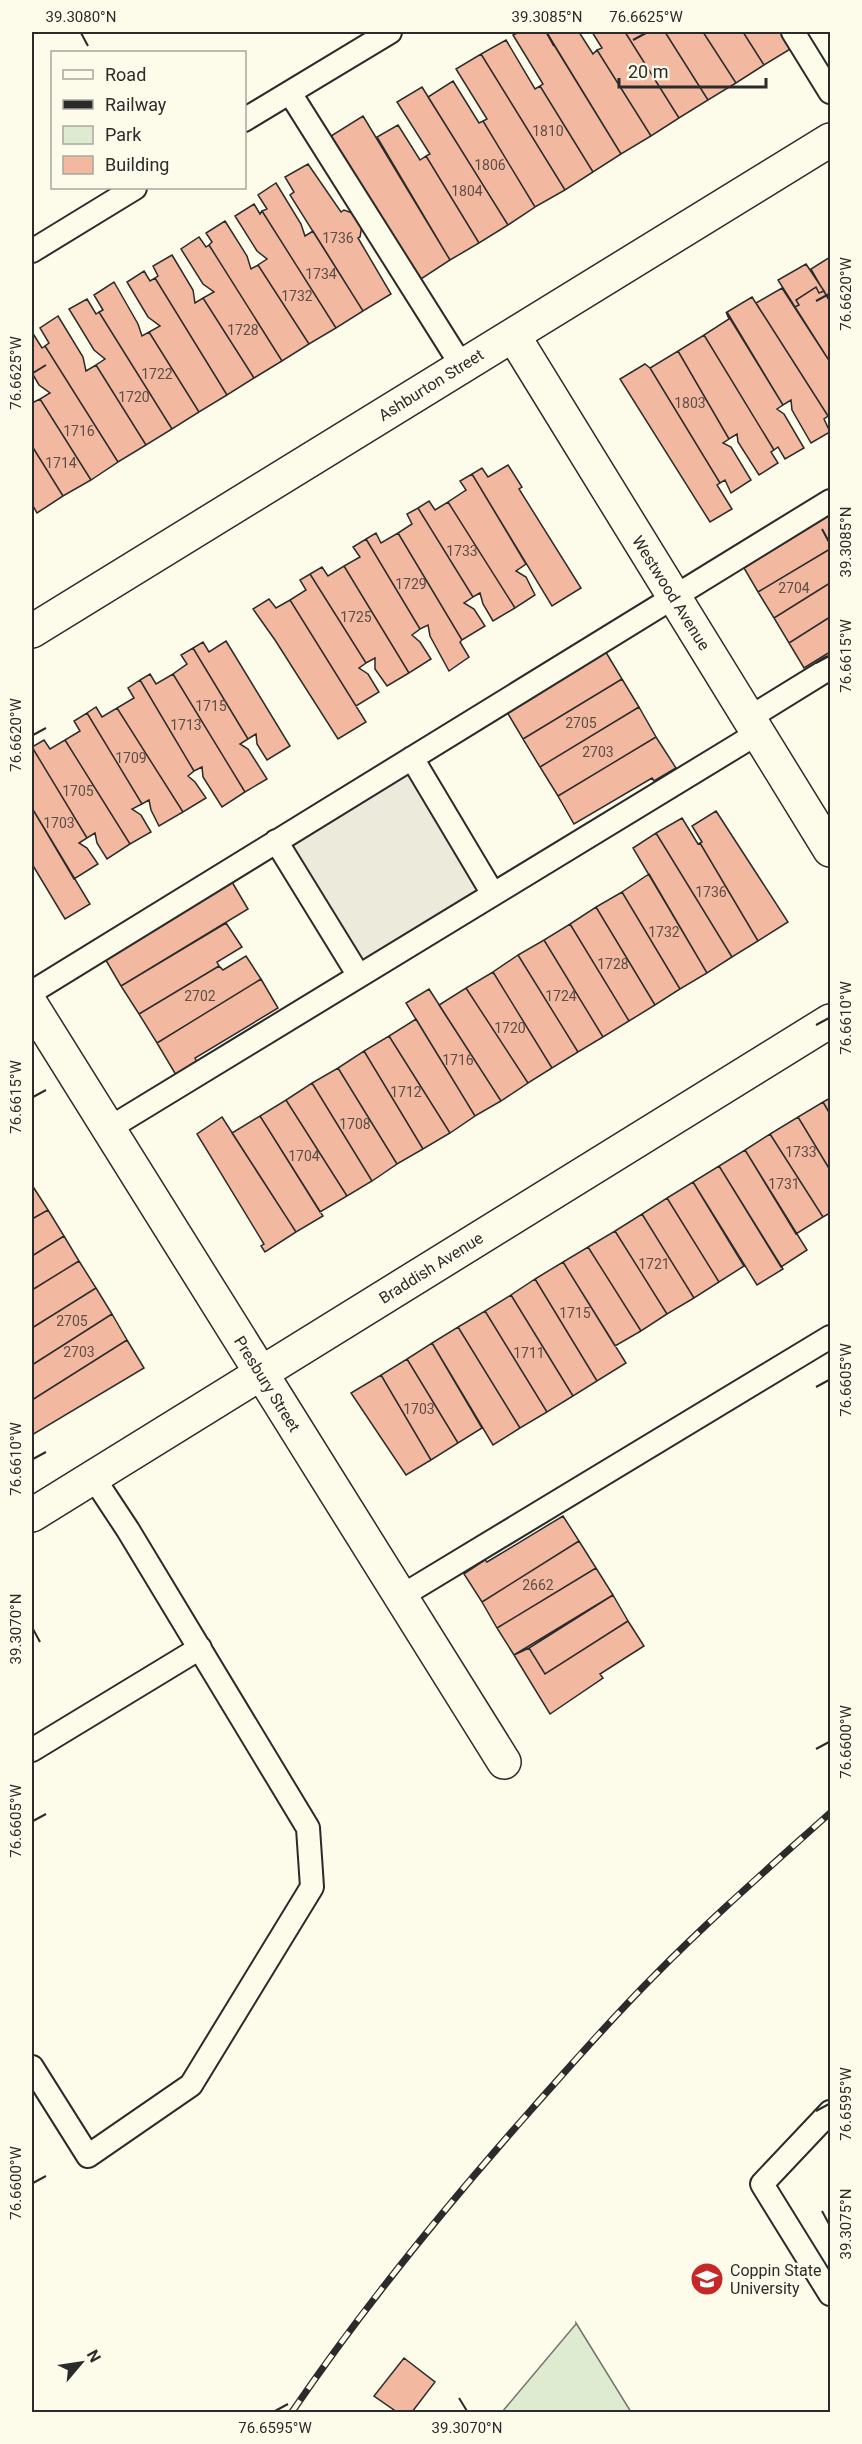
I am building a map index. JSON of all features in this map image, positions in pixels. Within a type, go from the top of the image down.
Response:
[{"type":"street","name":"Ashburton Street","points":[[32,631],[831,141]]},
{"type":"street","name":"Westwood Avenue","points":[[513,335],[831,850]]},
{"type":"street","name":"Presbury Street","points":[[32,1006],[504,1762]]},
{"type":"street","name":"Braddish Avenue","points":[[34,1508],[93,1477],[831,1021]]},
{"type":"lane","points":[[246,119],[390,32]]},
{"type":"lane","points":[[793,32],[831,92]]},
{"type":"lane","points":[[290,93],[462,366]]},
{"type":"lane","points":[[32,251],[133,189]]},
{"type":"lane","points":[[32,992],[831,501]]},
{"type":"lane","points":[[108,1129],[493,894],[754,725],[831,668]]},
{"type":"lane","points":[[412,758],[493,894]]},
{"type":"lane","points":[[276,841],[359,976]]},
{"type":"lane","points":[[400,1597],[831,1337]]},
{"type":"lane","points":[[32,2067],[88,2156],[191,2085],[312,1887],[308,1828],[128,1530],[93,1477]]},
{"type":"lane","points":[[32,1750],[200,1648]]},
{"type":"lane","points":[[831,2112],[762,2184],[831,2294]]},
{"type":"green space","points":[[576,2324],[631,2412],[502,2412]]},
{"type":"shaded area","points":[[409,767],[485,891],[360,968],[284,843]]},
{"type":"building","points":[[519,32],[546,32],[621,154],[593,172],[540,86],[543,84],[513,35]]},
{"type":"building","points":[[579,32],[593,54],[597,50],[651,136],[621,154],[547,33]]},
{"type":"building","points":[[592,32],[625,32],[679,118],[651,136],[597,50],[602,48]]},
{"type":"building","points":[[625,32],[665,32],[708,100],[679,118]]},
{"type":"building","points":[[665,32],[703,32],[736,83],[708,100]]},
{"type":"building","points":[[703,32],[743,32],[764,65],[736,83]]},
{"type":"building","points":[[743,32],[783,32],[792,48],[764,65]]},
{"type":"building","points":[[506,40],[535,89],[540,86],[593,172],[565,190],[481,54]]},
{"type":"building","points":[[481,54],[565,190],[535,207],[483,121],[487,119],[456,69]]},
{"type":"building","points":[[453,81],[479,123],[483,121],[535,207],[508,225],[428,97]]},
{"type":"building","points":[[422,87],[508,225],[479,243],[426,156],[430,154],[397,102]]},
{"type":"building","points":[[363,116],[450,260],[421,279],[410,262],[407,263],[407,258],[331,136]]},
{"type":"building","points":[[398,125],[420,160],[426,156],[479,243],[450,260],[377,137]]},
{"type":"building","points":[[308,164],[341,212],[344,210],[355,214],[362,225],[358,238],[391,294],[363,311],[290,195],[294,192],[285,177]]},
{"type":"building","points":[[276,183],[301,224],[305,236],[313,231],[363,311],[336,328],[262,211],[267,209],[258,195]]},
{"type":"building","points":[[254,204],[260,214],[262,211],[336,328],[309,344],[258,265],[267,259],[257,251],[235,216]]},
{"type":"building","points":[[225,221],[247,256],[251,269],[258,265],[309,344],[282,361],[209,245],[212,242],[206,233]]},
{"type":"building","points":[[199,237],[206,247],[209,245],[282,361],[254,378],[203,298],[214,292],[203,284],[181,249]]},
{"type":"building","points":[[172,255],[193,290],[195,303],[203,298],[254,378],[227,395],[155,278],[158,276],[153,266]]},
{"type":"building","points":[[830,257],[830,302],[811,269]]},
{"type":"building","points":[[806,264],[824,291],[819,293],[816,287],[796,300],[799,305],[795,307],[778,280]]},
{"type":"building","points":[[144,271],[150,281],[155,278],[227,395],[199,412],[149,332],[160,326],[148,317],[127,282]]},
{"type":"building","points":[[114,282],[138,324],[142,336],[149,332],[199,412],[172,429],[99,312],[103,310],[94,295]]},
{"type":"building","points":[[816,287],[819,293],[824,291],[830,302],[830,362],[795,307],[799,305],[796,300]]},
{"type":"building","points":[[782,288],[830,362],[830,415],[828,416],[756,303]]},
{"type":"building","points":[[752,297],[828,416],[824,419],[830,432],[811,443],[792,410],[791,400],[783,405],[727,312]]},
{"type":"building","points":[[87,299],[96,314],[99,312],[172,429],[146,445],[96,365],[105,359],[94,350],[69,309]]},
{"type":"building","points":[[726,312],[783,405],[777,409],[784,414],[804,448],[785,459],[778,447],[774,450],[704,335],[729,319]]},
{"type":"building","points":[[58,316],[83,357],[86,371],[96,365],[146,445],[118,462],[45,346],[49,343],[40,328]]},
{"type":"building","points":[[32,332],[42,348],[45,346],[118,462],[91,480],[40,399],[50,393],[39,385],[32,373]]},
{"type":"building","points":[[704,335],[774,450],[771,452],[778,463],[759,475],[738,442],[737,434],[729,439],[678,351]]},
{"type":"building","points":[[678,351],[729,439],[723,443],[731,447],[751,480],[731,493],[725,480],[720,483],[650,368]]},
{"type":"building","points":[[645,364],[650,368],[720,483],[717,485],[732,509],[710,522],[620,379]]},
{"type":"building","points":[[40,399],[91,480],[63,496],[32,446],[32,403]]},
{"type":"building","points":[[32,446],[63,496],[37,513],[32,504]]},
{"type":"building","points":[[508,465],[522,487],[519,489],[581,588],[552,606],[472,474],[482,468],[488,477]]},
{"type":"building","points":[[472,474],[526,564],[516,571],[526,577],[535,595],[515,608],[448,502],[466,490],[460,481]]},
{"type":"building","points":[[429,501],[435,510],[448,502],[515,608],[493,621],[483,604],[480,593],[473,597],[418,508]]},
{"type":"building","points":[[418,508],[473,597],[464,603],[474,609],[485,626],[462,640],[398,533],[412,524],[407,514]]},
{"type":"building","points":[[830,515],[830,549],[758,592],[744,568]]},
{"type":"building","points":[[376,533],[381,543],[398,533],[462,640],[460,642],[469,657],[449,671],[430,636],[428,625],[420,629],[366,539]]},
{"type":"building","points":[[366,539],[420,629],[412,635],[420,642],[431,659],[409,673],[344,566],[360,557],[353,547]]},
{"type":"building","points":[[830,549],[830,583],[774,618],[758,592]]},
{"type":"building","points":[[344,566],[409,673],[387,686],[375,669],[375,658],[366,663],[310,574],[322,567],[328,576]]},
{"type":"building","points":[[310,574],[366,663],[359,668],[368,674],[379,692],[356,706],[290,600],[306,590],[300,580]]},
{"type":"building","points":[[830,583],[830,617],[789,643],[774,618]]},
{"type":"building","points":[[269,599],[276,608],[290,600],[366,722],[338,739],[253,609]]},
{"type":"building","points":[[830,617],[830,652],[804,668],[789,643]]},
{"type":"building","points":[[226,641],[290,746],[267,760],[257,744],[256,734],[248,739],[193,648],[203,642],[209,652]]},
{"type":"building","points":[[193,648],[248,739],[240,744],[248,749],[267,779],[245,792],[173,674],[187,664],[181,655]]},
{"type":"building","points":[[604,649],[622,679],[523,739],[507,712],[583,667],[581,663]]},
{"type":"building","points":[[150,674],[156,684],[173,674],[245,792],[222,807],[203,777],[202,767],[194,771],[140,680]]},
{"type":"building","points":[[622,679],[639,707],[540,767],[523,739]]},
{"type":"building","points":[[140,680],[194,771],[188,776],[206,798],[183,812],[117,708],[134,698],[128,688]]},
{"type":"building","points":[[96,707],[102,717],[117,708],[183,812],[159,826],[149,800],[142,804],[87,713]]},
{"type":"building","points":[[639,707],[656,737],[558,796],[540,767]]},
{"type":"building","points":[[87,713],[142,804],[132,809],[141,815],[151,832],[130,844],[65,740],[80,731],[74,721]]},
{"type":"building","points":[[656,737],[676,768],[654,781],[652,778],[574,824],[558,796]]},
{"type":"building","points":[[44,740],[50,749],[65,740],[130,844],[107,859],[97,843],[95,833],[87,838],[32,747]]},
{"type":"building","points":[[32,747],[87,838],[79,843],[87,848],[98,864],[74,879],[32,808]]},
{"type":"building","points":[[32,808],[90,904],[65,919],[32,864]]},
{"type":"building","points":[[716,811],[788,922],[758,941],[692,826]]},
{"type":"building","points":[[682,818],[698,844],[700,843],[758,941],[732,957],[656,833]]},
{"type":"building","points":[[656,833],[732,957],[707,973],[633,848]]},
{"type":"building","points":[[649,874],[707,973],[680,989],[622,892]]},
{"type":"building","points":[[232,882],[248,909],[121,986],[104,957],[126,947]]},
{"type":"building","points":[[622,892],[680,989],[655,1005],[596,907]]},
{"type":"building","points":[[596,907],[655,1005],[629,1021],[570,924]]},
{"type":"building","points":[[226,923],[242,947],[217,962],[219,966],[139,1014],[121,986]]},
{"type":"building","points":[[570,924],[629,1021],[603,1037],[544,940]]},
{"type":"building","points":[[544,940],[603,1037],[578,1052],[518,955]]},
{"type":"building","points":[[518,955],[578,1052],[552,1068],[493,972]]},
{"type":"building","points":[[246,956],[261,979],[157,1043],[139,1014],[219,966],[223,970]]},
{"type":"building","points":[[493,972],[552,1068],[528,1083],[466,988]]},
{"type":"building","points":[[261,979],[278,1008],[195,1058],[197,1062],[176,1075],[157,1043]]},
{"type":"building","points":[[466,988],[528,1083],[501,1101],[439,1005]]},
{"type":"building","points":[[429,989],[501,1101],[475,1116],[406,1003]]},
{"type":"building","points":[[416,1019],[475,1116],[450,1133],[389,1036]]},
{"type":"building","points":[[389,1036],[450,1133],[423,1149],[364,1051]]},
{"type":"building","points":[[364,1051],[423,1149],[397,1164],[338,1068]]},
{"type":"building","points":[[338,1068],[397,1164],[372,1181],[312,1083]]},
{"type":"building","points":[[312,1083],[372,1181],[347,1196],[286,1100]]},
{"type":"building","points":[[830,1098],[830,1114],[823,1102]]},
{"type":"building","points":[[286,1100],[347,1196],[320,1212],[260,1116]]},
{"type":"building","points":[[823,1102],[830,1114],[830,1170],[798,1117]]},
{"type":"building","points":[[260,1116],[323,1216],[296,1232],[232,1133]]},
{"type":"building","points":[[222,1117],[296,1232],[265,1252],[261,1246],[264,1244],[197,1134]]},
{"type":"building","points":[[798,1117],[830,1170],[830,1213],[823,1217],[770,1134]]},
{"type":"building","points":[[770,1134],[823,1217],[796,1234],[745,1150]]},
{"type":"building","points":[[745,1150],[807,1250],[781,1267],[719,1166]]},
{"type":"building","points":[[719,1166],[783,1269],[757,1285],[693,1182]]},
{"type":"building","points":[[693,1182],[744,1266],[719,1282],[667,1198]]},
{"type":"building","points":[[32,1185],[48,1210],[32,1219]]},
{"type":"building","points":[[667,1198],[719,1282],[694,1298],[642,1214]]},
{"type":"building","points":[[48,1210],[64,1236],[32,1256],[32,1219]]},
{"type":"building","points":[[642,1214],[694,1298],[667,1314],[615,1231]]},
{"type":"building","points":[[615,1231],[667,1314],[641,1331],[588,1247]]},
{"type":"building","points":[[64,1236],[79,1261],[32,1290],[32,1256]]},
{"type":"building","points":[[588,1247],[641,1331],[615,1346],[563,1262]]},
{"type":"building","points":[[79,1261],[96,1288],[32,1328],[32,1290]]},
{"type":"building","points":[[563,1262],[626,1363],[597,1381],[535,1279]]},
{"type":"building","points":[[535,1279],[597,1381],[573,1396],[511,1295]]},
{"type":"building","points":[[96,1288],[112,1314],[32,1365],[32,1328]]},
{"type":"building","points":[[511,1295],[573,1396],[547,1412],[485,1311]]},
{"type":"building","points":[[485,1311],[547,1412],[520,1428],[458,1327]]},
{"type":"building","points":[[112,1314],[127,1340],[32,1400],[32,1365]]},
{"type":"building","points":[[458,1327],[520,1428],[493,1445],[432,1343]]},
{"type":"building","points":[[127,1340],[144,1368],[32,1435],[32,1400]]},
{"type":"building","points":[[432,1343],[482,1428],[458,1443],[407,1359]]},
{"type":"building","points":[[407,1359],[458,1443],[431,1460],[381,1375]]},
{"type":"building","points":[[381,1375],[431,1460],[406,1475],[351,1393]]},
{"type":"building","points":[[563,1516],[579,1541],[482,1602],[464,1574]]},
{"type":"building","points":[[579,1541],[596,1568],[497,1628],[482,1602]]},
{"type":"building","points":[[596,1568],[613,1595],[514,1655],[497,1628]]},
{"type":"building","points":[[613,1595],[628,1621],[545,1674],[529,1648]]},
{"type":"building","points":[[628,1621],[644,1646],[600,1674],[603,1678],[550,1714],[514,1655],[529,1648],[545,1674]]},
{"type":"building","points":[[404,2358],[435,2382],[412,2412],[397,2412],[374,2396]]},
{"type":"railway","points":[[292,2412],[407,2257],[499,2146],[576,2059],[675,1955],[830,1813]]},
{"type":"place","name":"Coppin State University","points":[[707,2279]]}]
